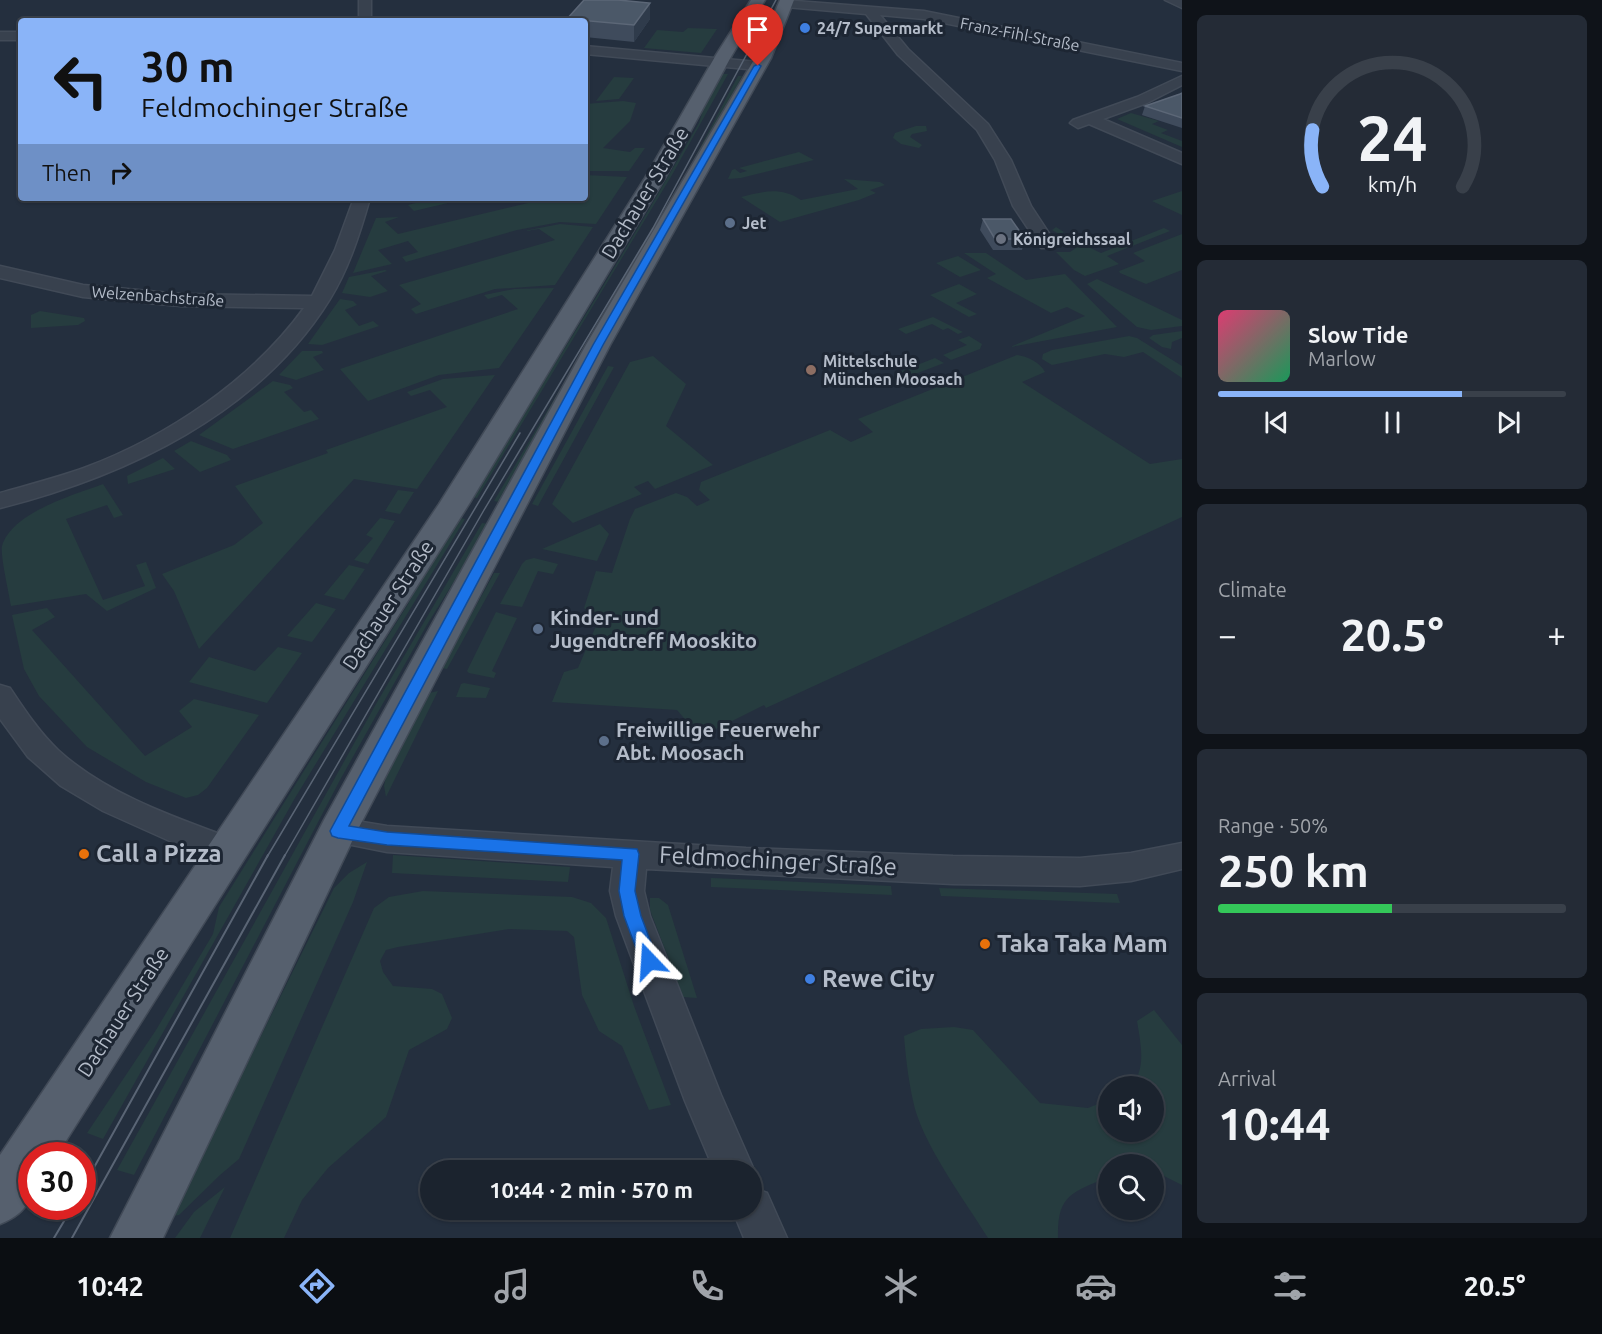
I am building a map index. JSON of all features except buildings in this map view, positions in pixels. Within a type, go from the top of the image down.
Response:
[{"type":"main road","name":"Dachauer Straße","points":[[0,1199],[172,939],[227,850],[461,493],[655,178],[758,0]]},
{"type":"main road","name":"Dachauer Straße","points":[[136,1238],[338,831],[598,345],[758,66],[787,2]]},
{"type":"street","points":[[364,0],[365,18]]},
{"type":"street","points":[[1171,0],[1182,4]]},
{"type":"street","name":"Franz-Fihl-Straße","points":[[787,2],[938,18],[1182,68]]},
{"type":"street","points":[[869,9],[905,55],[983,127],[1003,160],[1022,206],[1047,244]]},
{"type":"street","points":[[0,36],[18,36]]},
{"type":"street","points":[[588,50],[758,66]]},
{"type":"street","points":[[1182,80],[1142,100],[1085,121],[1182,159]]},
{"type":"street","points":[[0,501],[103,468],[175,430],[261,370],[285,345],[318,302],[331,280],[361,201]]},
{"type":"street","name":"Welzenbachstraße","points":[[0,272],[83,291],[181,300],[318,302]]},
{"type":"street","points":[[0,695],[20,727],[52,763],[87,788],[189,836],[227,850]]},
{"type":"street","name":"Feldmochinger Straße","points":[[338,831],[387,838],[782,863],[1080,872],[1131,867],[1182,856]]},
{"type":"street","points":[[631,854],[627,891],[633,916],[704,1101],[731,1160]]},
{"type":"street","points":[[758,1220],[766,1238]]},
{"type":"green space","points":[[688,28],[717,29],[701,53],[644,48],[657,30],[683,32]]},
{"type":"green space","points":[[722,74],[728,74],[672,175],[477,498],[467,496],[558,359],[616,265],[699,123],[704,107]]},
{"type":"green space","points":[[738,76],[742,76],[726,108],[503,503],[494,501],[677,191]]},
{"type":"green space","points":[[614,77],[634,78],[619,99],[596,101]]},
{"type":"green space","points":[[623,101],[636,103],[630,121],[603,148],[630,152],[635,148],[645,148],[629,171],[588,171],[588,104]]},
{"type":"green space","points":[[1131,113],[1159,121],[1152,124],[1168,130],[1161,133],[1182,141],[1182,147],[1117,119]]},
{"type":"green space","points":[[916,126],[926,126],[927,131],[912,134],[910,137],[922,145],[919,148],[901,144],[893,138],[895,133]]},
{"type":"green space","points":[[799,152],[814,160],[741,178],[728,179],[732,170],[735,169],[740,173],[747,171],[739,168]]},
{"type":"green space","points":[[588,175],[627,177],[596,224],[560,222],[517,230],[406,262],[402,257],[418,252],[408,241],[378,250],[392,264],[353,273],[376,218],[399,217],[385,222],[398,234],[536,201],[588,201]]},
{"type":"green space","points":[[844,179],[880,182],[885,185],[870,190],[876,193],[859,200],[780,222],[741,197],[772,191],[786,193],[801,200],[858,189]]},
{"type":"green space","points":[[1182,191],[1182,215],[1152,201]]},
{"type":"green space","points":[[423,201],[456,201],[414,211],[408,205]]},
{"type":"green space","points":[[560,224],[593,227],[555,285],[495,289],[416,314],[411,309],[421,304],[399,285],[555,240],[539,229],[524,231]]},
{"type":"green space","points":[[1056,227],[1064,232],[1061,234],[1101,253],[1164,228],[1170,231],[1107,256],[1119,264],[1085,276],[1074,270],[1056,252],[1070,252],[1076,248],[1071,241],[1052,230]]},
{"type":"green space","points":[[1182,234],[1182,270],[1146,284],[1120,273],[1119,271],[1145,261],[1133,253]]},
{"type":"green space","points":[[964,253],[986,253],[1026,280],[1065,274],[1117,327],[1010,347],[1085,316],[1067,307],[1051,313],[987,278],[996,274]]},
{"type":"green space","points":[[958,256],[981,270],[960,277],[936,263]]},
{"type":"green space","points":[[387,271],[371,276],[388,291],[370,297],[342,293],[349,277]]},
{"type":"green space","points":[[1097,279],[1182,320],[1182,326],[1151,330],[1137,327],[1087,284]]},
{"type":"green space","points":[[959,284],[977,294],[956,303],[977,314],[969,317],[930,295]]},
{"type":"green space","points":[[554,288],[499,368],[439,375],[368,401],[340,369],[518,309],[502,295],[488,299],[484,295],[514,289]]},
{"type":"green space","points":[[340,299],[353,301],[357,305],[345,310],[359,326],[373,321],[379,326],[322,345],[308,344]]},
{"type":"green space","points":[[40,311],[84,318],[85,321],[78,325],[31,328],[31,315]]},
{"type":"green space","points":[[933,317],[963,332],[958,334],[948,328],[943,330],[932,324],[906,334],[898,329]]},
{"type":"green space","points":[[1182,331],[1182,338],[1172,342],[1171,349],[1162,347],[1149,338],[1153,335]]},
{"type":"green space","points":[[969,336],[982,344],[980,349],[951,360],[943,355],[967,345],[958,340]]},
{"type":"green space","points":[[1129,336],[1137,338],[1182,366],[1182,378],[1143,352],[1124,357],[1105,354],[1052,365],[1042,359],[1043,354],[1052,350]]},
{"type":"green space","points":[[302,351],[322,351],[323,353],[313,357],[324,370],[296,380],[279,375]]},
{"type":"green space","points":[[1017,355],[1033,360],[1045,372],[1022,382],[1150,464],[1182,459],[1182,517],[766,708],[764,705],[700,737],[677,710],[552,702],[564,672],[578,668],[599,619],[584,608],[596,571],[612,573],[635,509],[676,493],[687,497],[697,506],[710,500],[699,490],[701,482],[830,430],[851,442],[873,432],[858,419]]},
{"type":"green space","points":[[653,356],[686,384],[666,426],[713,465],[655,489],[648,481],[634,487],[642,494],[573,523],[552,504],[630,362]]},
{"type":"green space","points":[[935,358],[944,363],[902,379],[894,374]]},
{"type":"green space","points":[[608,366],[614,367],[538,506],[532,504]]},
{"type":"green space","points":[[495,375],[417,489],[354,479],[199,649],[174,591],[162,574],[234,545],[263,523],[235,486],[328,453],[326,450],[447,407],[430,390],[411,396],[407,392],[443,379]]},
{"type":"green space","points":[[273,381],[290,385],[293,388],[284,392],[304,412],[311,410],[319,419],[233,449],[199,435]]},
{"type":"green space","points":[[191,441],[227,455],[231,460],[200,472],[174,451]]},
{"type":"green space","points":[[163,458],[175,469],[128,484],[127,476]]},
{"type":"green space","points":[[103,484],[123,515],[114,518],[107,505],[66,519],[103,600],[145,586],[136,565],[146,562],[156,588],[107,611],[86,594],[11,606],[2,551],[8,534],[31,514],[45,506]]},
{"type":"green space","points":[[398,490],[414,492],[400,514],[385,511]]},
{"type":"green space","points":[[455,517],[465,519],[295,798],[103,1139],[87,1133],[156,1030],[213,934],[219,907],[408,604],[429,561]]},
{"type":"green space","points":[[380,518],[395,521],[368,564],[354,560],[373,538],[366,535]]},
{"type":"green space","points":[[482,523],[490,524],[428,623],[340,780],[134,1175],[117,1170],[376,704]]},
{"type":"green space","points":[[600,524],[609,534],[597,561],[542,549]]},
{"type":"green space","points":[[534,558],[558,564],[553,574],[538,571],[522,607],[500,604],[522,564]]},
{"type":"green space","points":[[349,565],[365,569],[344,600],[324,595]]},
{"type":"green space","points":[[494,573],[500,573],[447,669],[442,668]]},
{"type":"green space","points":[[316,603],[336,609],[312,642],[287,636]]},
{"type":"green space","points":[[47,608],[55,617],[32,630],[145,756],[192,727],[179,711],[194,699],[259,715],[207,788],[198,795],[186,798],[146,782],[87,747],[39,696],[24,669],[12,615]]},
{"type":"green space","points":[[496,612],[517,618],[492,671],[496,673],[494,678],[469,673],[467,671]]},
{"type":"green space","points":[[278,647],[302,653],[267,703],[189,682],[209,657],[255,671]]},
{"type":"green space","points":[[461,684],[490,688],[486,698],[456,697]]},
{"type":"green space","points":[[438,691],[386,797],[384,786],[386,777],[429,693]]},
{"type":"green space","points":[[393,855],[570,867],[568,882],[392,873]]},
{"type":"green space","points":[[367,862],[353,902],[239,1159],[179,1215],[172,1216],[334,888],[349,873]]},
{"type":"green space","points":[[711,878],[891,886],[892,895],[711,887]]},
{"type":"green space","points":[[939,888],[1117,894],[1120,903],[941,896]]},
{"type":"green space","points":[[423,891],[572,897],[591,903],[606,918],[634,1006],[671,1105],[649,1110],[622,1046],[599,1031],[582,995],[574,937],[567,931],[509,929],[386,950],[380,961],[383,972],[393,986],[432,989],[442,994],[452,1018],[447,1029],[409,1050],[386,1117],[328,1168],[302,1200],[284,1238],[230,1238],[374,908],[389,897]]},
{"type":"green space","points":[[650,898],[659,898],[668,905],[697,998],[683,997],[650,910]]},
{"type":"green space","points":[[1154,1010],[1182,1045],[1182,1185],[1164,1176],[1164,1154],[1098,1154],[1098,1181],[1076,1192],[1064,1204],[1058,1223],[1058,1238],[988,1238],[947,1175],[921,1125],[911,1091],[904,1036],[921,1029],[954,1027],[973,1030],[1040,1103],[1088,1108],[1098,1104],[1098,1142],[1164,1142],[1164,1076],[1137,1076],[1141,1065],[1141,1046],[1137,1021]]},
{"type":"green space","points":[[225,1187],[200,1238],[175,1238],[194,1212]]},
{"type":"tram line","points":[[284,857],[484,510],[653,228],[776,0]]},
{"type":"tram line","points":[[267,857],[520,433]]},
{"type":"tram line","points":[[96,1164],[268,855]]},
{"type":"tram line","points":[[72,1238],[285,855]]},
{"type":"tram line","points":[[54,1238],[65,1220]]},
{"type":"place","name":"24/7 Supermarkt","points":[[805,28]]},
{"type":"place","name":"Jet","points":[[730,223]]},
{"type":"place","name":"Königreichssaal","points":[[1001,239]]},
{"type":"place","name":"Mittelschule München Moosach","points":[[811,370]]},
{"type":"place","name":"Kinder- und Jugendtreff Mooskito","points":[[538,629]]},
{"type":"place","name":"Freiwillige Feuerwehr Abt. Moosach","points":[[604,741]]},
{"type":"place","name":"Call a Pizza","points":[[84,854]]},
{"type":"place","name":"Taka Taka Mam","points":[[985,944]]},
{"type":"place","name":"Rewe City","points":[[810,979]]},
{"type":"route","points":[[649,961],[627,891],[631,854],[387,838],[338,831],[598,345],[758,66]]}]
